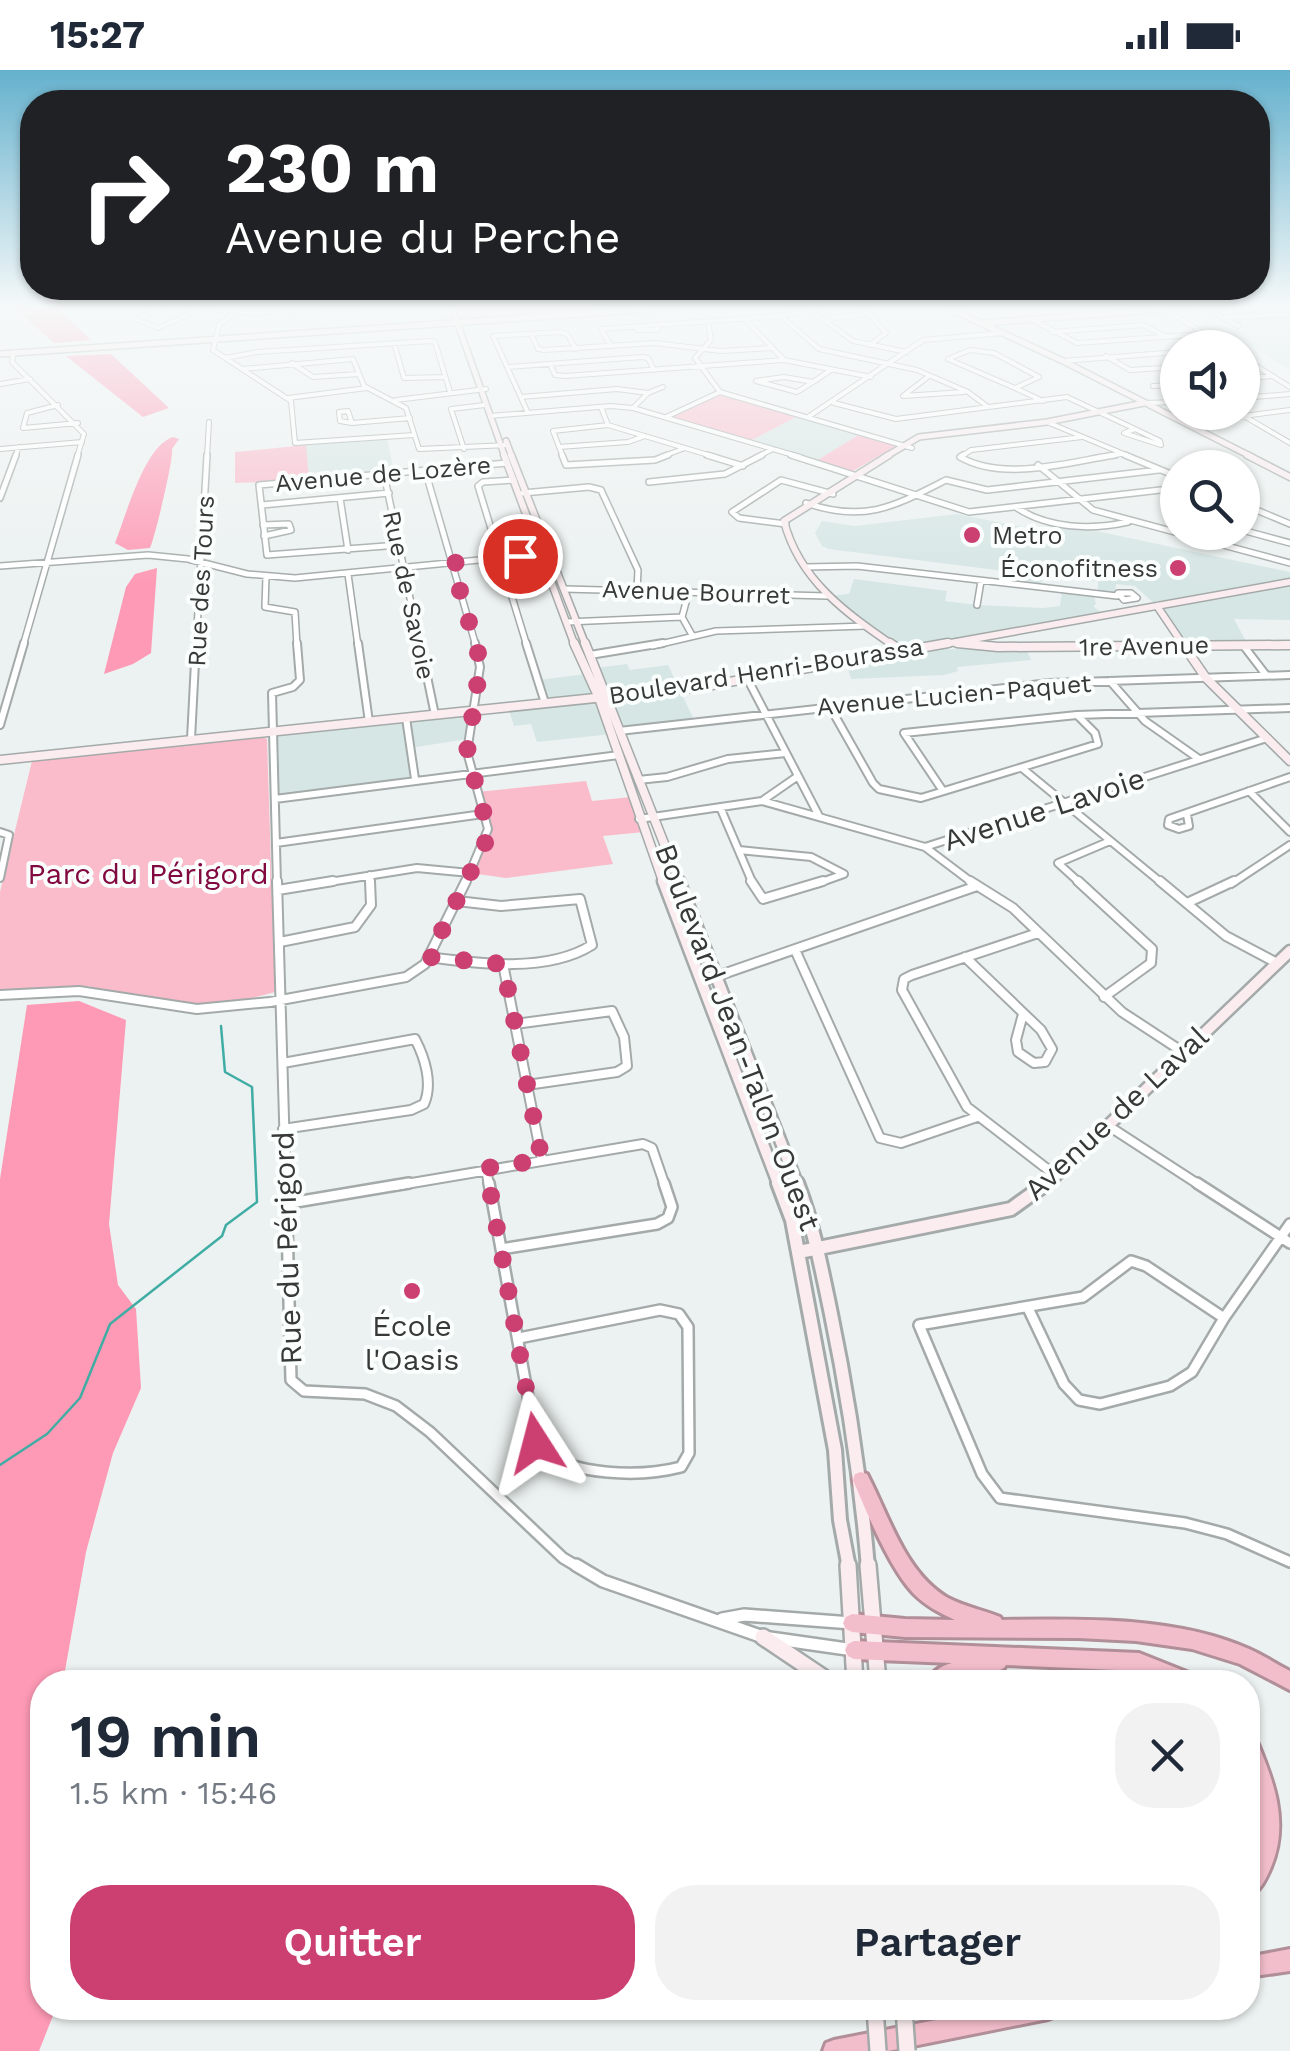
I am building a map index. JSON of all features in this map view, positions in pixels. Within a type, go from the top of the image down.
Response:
[{"type":"highway","points":[[861,1480],[895,1558],[929,1595],[954,1613],[1031,1630]]},
{"type":"highway","points":[[852,1623],[1149,1634],[1210,1643],[1290,1681]]},
{"type":"highway","points":[[854,1650],[1139,1662],[1159,1670]]},
{"type":"highway","points":[[958,1670],[1015,1659]]},
{"type":"highway","points":[[1260,1770],[1271,1818],[1266,1866],[1260,1873]]},
{"type":"highway","points":[[1260,1965],[1290,1960]]},
{"type":"highway","points":[[969,2024],[978,2020]]},
{"type":"highway","points":[[834,2051],[989,2020]]},
{"type":"street","points":[[0,725],[82,442],[83,429],[52,400]]},
{"type":"street","points":[[289,400],[293,405],[297,444],[414,435]]},
{"type":"street","points":[[484,400],[493,416]]},
{"type":"street","points":[[487,400],[504,446],[528,492],[546,554],[602,697]]},
{"type":"street","points":[[523,400],[528,413]]},
{"type":"street","points":[[632,408],[640,400]]},
{"type":"street","points":[[666,417],[702,400]]},
{"type":"street","points":[[749,400],[908,446]]},
{"type":"street","points":[[808,418],[838,400]]},
{"type":"street","points":[[979,400],[988,407]]},
{"type":"street","points":[[834,403],[896,419],[1039,400]]},
{"type":"street","points":[[1075,400],[1100,412],[1160,441],[1161,444],[1150,444],[1124,433],[1135,429]]},
{"type":"street","points":[[1139,400],[1235,450],[1250,447]]},
{"type":"street","points":[[394,401],[406,408],[421,450],[504,446]]},
{"type":"street","points":[[829,492],[788,480],[777,481],[732,512],[739,518],[786,524],[858,474],[937,434],[1048,422],[1160,403]]},
{"type":"street","points":[[464,449],[450,410],[484,405]]},
{"type":"street","points":[[58,406],[27,413],[22,428],[78,423]]},
{"type":"street","points":[[601,407],[608,425]]},
{"type":"street","points":[[493,416],[632,408],[978,513],[1160,490]]},
{"type":"street","points":[[1260,414],[1290,410]]},
{"type":"street","points":[[352,422],[410,418]]},
{"type":"street","name":"Rue des Tours","points":[[192,739],[210,422]]},
{"type":"street","points":[[1048,422],[1159,470]]},
{"type":"street","points":[[684,448],[661,459],[573,466],[566,465],[554,430],[608,425],[645,436],[684,448],[742,466]]},
{"type":"street","points":[[1260,425],[1290,443]]},
{"type":"street","points":[[1204,434],[1220,430]]},
{"type":"street","points":[[1274,433],[1290,430]]},
{"type":"street","points":[[559,447],[628,442],[645,436]]},
{"type":"street","points":[[1082,437],[966,450],[960,457],[992,469],[1122,454]]},
{"type":"street","points":[[0,449],[82,442]]},
{"type":"street","points":[[504,446],[518,493],[564,588],[572,621],[590,655],[602,697]]},
{"type":"street","points":[[0,498],[19,448]]},
{"type":"street","points":[[649,482],[718,476],[773,450]]},
{"type":"street","points":[[1260,462],[1288,475]]},
{"type":"street","name":"Avenue de Lozère","points":[[262,505],[259,485],[507,464]]},
{"type":"street","points":[[1037,464],[1094,510],[1290,563]]},
{"type":"street","points":[[0,995],[79,991],[179,1009],[282,1000],[406,977],[420,970],[487,839],[467,739],[480,667],[478,653],[426,470]]},
{"type":"street","points":[[810,504],[845,514],[899,507],[946,480],[987,490],[1159,470]]},
{"type":"street","name":"Rue de Savoie","points":[[384,474],[435,715]]},
{"type":"street","points":[[0,477],[8,477]]},
{"type":"street","points":[[514,480],[478,484],[546,703]]},
{"type":"street","points":[[518,493],[589,487],[600,490],[638,570],[637,590]]},
{"type":"street","points":[[388,494],[262,505],[266,554],[399,545]]},
{"type":"street","points":[[340,498],[348,550]]},
{"type":"street","points":[[1017,508],[1030,516],[1099,529],[1130,521]]},
{"type":"street","points":[[1260,512],[1290,524]]},
{"type":"street","points":[[263,526],[288,524],[291,530],[264,536]]},
{"type":"street","points":[[786,524],[786,539],[827,596],[902,651]]},
{"type":"street","points":[[1260,534],[1290,542]]},
{"type":"street","points":[[0,566],[137,555],[203,563],[266,577],[348,574],[546,554]]},
{"type":"street","points":[[805,567],[857,566],[1118,596]]},
{"type":"street","points":[[348,574],[369,722]]},
{"type":"street","name":"Rue du Périgord","points":[[266,577],[265,607],[294,612],[300,680],[293,687],[272,694],[289,1372],[304,1391],[366,1394],[396,1406],[430,1432],[563,1558],[603,1581],[763,1637],[854,1650]]},
{"type":"street","points":[[977,605],[981,581]]},
{"type":"street","name":"Boulevard Henri-Bourassa","points":[[0,760],[602,697],[747,678],[1290,582]]},
{"type":"street","name":"Avenue Bourret","points":[[564,588],[827,596]]},
{"type":"street","points":[[689,592],[682,617],[692,635]]},
{"type":"street","points":[[1157,606],[1206,678],[1290,761]]},
{"type":"street","points":[[572,621],[682,617]]},
{"type":"street","points":[[590,655],[628,651],[692,635],[866,626]]},
{"type":"street","points":[[987,636],[998,646]]},
{"type":"street","name":"1re Avenue","points":[[953,642],[965,646],[1290,645]]},
{"type":"street","points":[[1243,645],[1266,676]]},
{"type":"street","name":"Avenue Lucien-Paquet","points":[[619,731],[1050,683],[1290,675]]},
{"type":"street","points":[[747,678],[820,816]]},
{"type":"street","points":[[1110,681],[1136,713],[1199,760]]},
{"type":"street","name":"Boulevard Jean-Talon Ouest","points":[[602,697],[653,817],[819,1248],[861,1480],[877,1670]]},
{"type":"street","name":"Boulevard Jean-Talon Ouest","points":[[602,697],[639,819],[792,1220],[836,1450],[854,1670]]},
{"type":"street","points":[[830,707],[875,786],[915,798],[1098,744],[1095,733],[1077,715]]},
{"type":"street","points":[[943,791],[904,733],[1077,715],[1290,708]]},
{"type":"street","points":[[406,718],[415,779]]},
{"type":"street","name":"Avenue Lavoie","points":[[639,819],[762,801],[925,848],[1267,738]]},
{"type":"street","points":[[638,780],[728,759],[786,753]]},
{"type":"street","points":[[274,798],[619,756]]},
{"type":"street","points":[[1022,768],[1226,936],[1277,963]]},
{"type":"street","name":"Avenue Lavoie","points":[[762,801],[798,776]]},
{"type":"street","points":[[1187,815],[1290,778]]},
{"type":"street","points":[[1249,792],[1290,832]]},
{"type":"street","points":[[720,807],[756,892],[763,899],[844,874],[835,866],[778,850],[739,850]]},
{"type":"street","points":[[276,844],[483,814]]},
{"type":"street","points":[[0,832],[10,836],[0,878]]},
{"type":"street","points":[[1104,997],[1151,963],[1152,949],[1058,862],[1110,841]]},
{"type":"street","points":[[1187,903],[1218,892],[1290,845]]},
{"type":"street","points":[[925,848],[1013,908],[1104,997],[1183,1052]]},
{"type":"street","points":[[278,890],[429,867],[470,873]]},
{"type":"street","points":[[280,942],[355,927],[372,906],[370,875]]},
{"type":"street","points":[[702,982],[977,886]]},
{"type":"street","points":[[429,957],[503,964],[586,951],[592,941],[583,902],[570,897],[501,906],[457,901]]},
{"type":"street","points":[[1038,932],[904,979],[902,990],[967,1108],[1055,1175]]},
{"type":"street","name":"Avenue de Laval","points":[[799,1252],[1011,1208],[1055,1175],[1290,951]]},
{"type":"street","points":[[796,952],[880,1138],[901,1143],[977,1118]]},
{"type":"street","points":[[965,957],[1023,1014],[1050,1041],[1052,1049],[1045,1062],[1034,1063],[1018,1052],[1016,1040],[1023,1014]]},
{"type":"street","points":[[503,964],[542,1160]]},
{"type":"street","points":[[515,1024],[612,1011],[628,1057],[624,1070],[527,1085]]},
{"type":"street","points":[[282,1063],[415,1039],[421,1048],[428,1096],[424,1105],[411,1110],[282,1130]]},
{"type":"street","points":[[1107,1125],[1286,1241]]},
{"type":"street","points":[[284,1204],[486,1168],[649,1145],[672,1213],[656,1224],[501,1249]]},
{"type":"street","points":[[486,1168],[536,1443],[544,1457],[594,1469],[665,1472],[681,1467],[688,1453],[688,1326],[680,1314],[660,1310],[519,1338]]},
{"type":"street","points":[[1028,1308],[1064,1384],[1072,1395],[1088,1403],[1100,1404],[1184,1380],[1224,1318],[1286,1241],[1290,1224]]},
{"type":"street","points":[[1224,1318],[1131,1260],[1097,1290],[1083,1297],[919,1325],[982,1474],[1000,1498],[1185,1523],[1228,1534],[1290,1562]]},
{"type":"street","name":"Rue du Périgord","points":[[717,1620],[744,1615],[852,1623]]},
{"type":"street","points":[[763,1637],[812,1670]]},
{"type":"street","points":[[876,2020],[878,2051]]},
{"type":"street","points":[[905,2020],[908,2051]]},
{"type":"shaded area","points":[[122,400],[161,400],[169,408],[143,417]]},
{"type":"shaded area","points":[[800,415],[860,434],[816,461],[748,442]]},
{"type":"shaded area","points":[[173,437],[179,439],[172,449],[150,548],[128,550],[115,543],[131,500],[153,454]]},
{"type":"shaded area","points":[[387,437],[394,473],[309,480],[305,444]]},
{"type":"shaded area","points":[[957,514],[1047,532],[1060,525],[1101,532],[1160,544],[1160,550],[1186,550],[1290,572],[1290,620],[1234,619],[1248,645],[1182,645],[1157,606],[1135,586],[1116,584],[1115,594],[1098,592],[1098,581],[1043,575],[1041,583],[1016,582],[1012,572],[829,549],[822,546],[815,533],[822,521],[855,526]]},
{"type":"shaded area","points":[[157,568],[151,653],[104,674],[126,587],[135,574]]},
{"type":"shaded area","points":[[854,579],[947,591],[945,601],[977,605],[1043,608],[1060,606],[1062,593],[1094,597],[1093,606],[1104,615],[913,650],[1025,647],[1031,660],[957,667],[958,671],[944,675],[851,679],[846,661],[900,651],[827,596],[849,594]]},
{"type":"shaded area","points":[[627,664],[630,670],[668,665],[695,722],[619,731],[595,668]]},
{"type":"shaded area","points":[[586,674],[612,734],[537,742],[531,724],[514,726],[508,707],[545,703],[538,680]]},
{"type":"shaded area","points":[[472,711],[467,739],[410,748],[415,779],[275,799],[272,731]]},
{"type":"shaded area","points":[[79,1001],[126,1020],[109,1224],[118,1285],[136,1309],[141,1388],[113,1453],[86,1552],[65,1670],[30,1670],[30,2020],[51,2020],[39,2051],[0,2051],[0,1179],[27,1005]]},
{"type":"green space","points":[[702,400],[749,400],[800,415],[748,442],[666,417]]},
{"type":"green space","points":[[860,434],[898,445],[853,471],[816,461]]},
{"type":"green space","points":[[306,445],[309,480],[235,483],[235,452]]},
{"type":"green space","name":"Parc du Périgord","points":[[261,736],[267,739],[275,992],[230,1004],[199,1005],[164,1003],[87,986],[0,991],[0,892],[32,761]]},
{"type":"green space","points":[[586,781],[592,801],[631,797],[644,832],[603,836],[613,864],[506,878],[470,873],[487,839],[477,792]]},
{"type":"waterway","points":[[0,1465],[47,1434],[80,1398],[110,1324],[222,1236],[226,1225],[257,1202],[252,1087],[225,1072],[221,1026]]},
{"type":"place","name":"Metro","points":[[972,535]]},
{"type":"place","name":"Éconofitness","points":[[1178,568]]},
{"type":"place","name":"École l'Oasis","points":[[412,1291]]},
{"type":"route","points":[[520,556],[452,563],[480,667],[467,752],[488,829],[487,839],[429,957],[503,964],[542,1160],[486,1168],[536,1443]]}]
